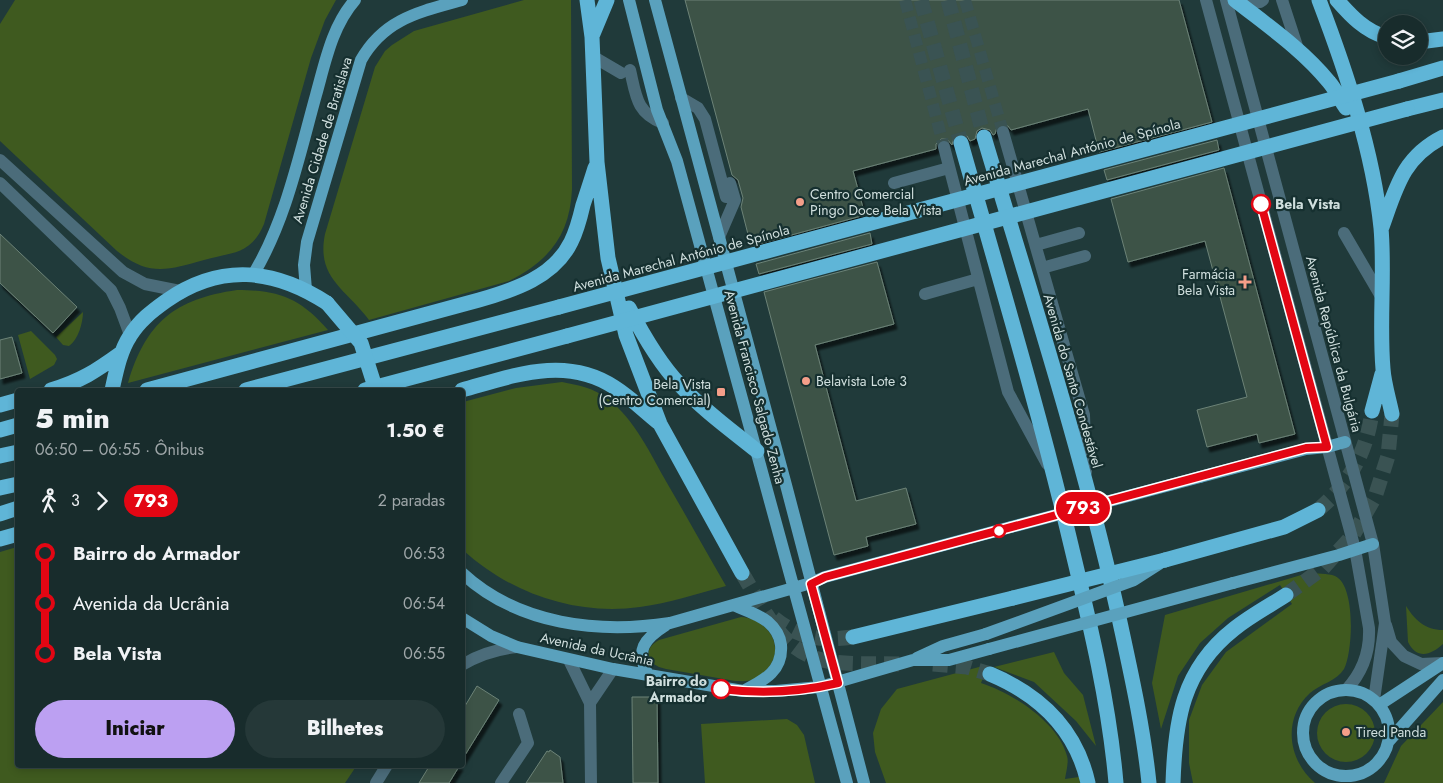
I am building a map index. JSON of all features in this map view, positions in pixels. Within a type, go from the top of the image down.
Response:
[{"type":"highway","points":[[587,0],[592,37],[597,162],[608,258],[626,335],[660,424],[742,573]]},
{"type":"highway","points":[[592,37],[607,0]]},
{"type":"highway","points":[[1319,0],[1345,73],[1364,140],[1377,199],[1381,229],[1383,370],[1392,414]]},
{"type":"highway","points":[[1337,0],[1365,28],[1378,34]]},
{"type":"highway","points":[[1234,1],[1299,52],[1330,83],[1364,140]]},
{"type":"highway","points":[[1428,41],[1443,39]]},
{"type":"highway","name":"Avenida Marechal António de Spínola","points":[[254,388],[1443,68]]},
{"type":"highway","points":[[372,388],[1443,100]]},
{"type":"highway","name":"Avenida do Santo Condestável","points":[[984,137],[1087,484],[1138,706],[1149,783]]},
{"type":"highway","points":[[1381,229],[1406,168],[1420,151],[1443,137]]},
{"type":"highway","points":[[961,143],[1055,478],[1108,709],[1116,783]]},
{"type":"highway","points":[[154,388],[479,300],[525,285],[543,274],[559,260],[571,244],[597,162]]},
{"type":"highway","points":[[608,258],[646,340],[665,367],[694,399],[757,451]]},
{"type":"highway","points":[[112,388],[121,353],[130,335],[150,312],[193,284],[222,276],[253,275],[280,279],[306,290],[327,303],[361,343],[375,388]]},
{"type":"highway","points":[[57,388],[91,375],[121,353]]},
{"type":"highway","points":[[465,389],[529,373],[554,369],[571,370],[587,374],[615,387],[660,424]]},
{"type":"highway","points":[[1372,411],[1383,370]]},
{"type":"highway","points":[[0,405],[15,401]]},
{"type":"highway","points":[[0,430],[15,426]]},
{"type":"highway","points":[[0,456],[15,453]]},
{"type":"highway","points":[[0,488],[15,485]]},
{"type":"highway","points":[[0,514],[15,509]]},
{"type":"highway","points":[[853,637],[1214,547],[1284,527],[1318,510]]},
{"type":"highway","points":[[0,539],[15,535]]},
{"type":"highway","points":[[1173,783],[1174,743],[1183,699],[1202,662],[1216,645],[1235,628],[1286,595]]},
{"type":"highway","points":[[990,674],[1016,686],[1031,696],[1056,719],[1068,733],[1078,750],[1088,783]]},
{"type":"main road","name":"Avenida Cidade de Bratislava","points":[[253,275],[266,252],[284,208],[325,62],[343,15],[354,0]]},
{"type":"main road","name":"Avenida Cidade de Bratislava","points":[[306,290],[304,264],[307,242],[361,60],[374,41],[394,24],[422,11],[462,0]]},
{"type":"main road","name":"Avenida Francisco Salgado Zenha","points":[[628,0],[657,110],[677,161],[847,783]]},
{"type":"main road","name":"Avenida Francisco Salgado Zenha","points":[[654,0],[864,783]]},
{"type":"main road","name":"Avenida da Ucrânia","points":[[465,576],[494,597],[548,619],[612,627],[650,626],[670,623],[811,584],[825,577],[1306,448],[1327,447],[1346,442]]},
{"type":"main road","name":"Avenida da Ucrânia","points":[[465,620],[491,636],[517,647],[613,669],[743,691],[784,691],[820,688],[913,660],[949,660],[1233,584],[1373,544]]},
{"type":"main road","points":[[913,660],[943,646],[986,634],[1134,580],[1165,560]]},
{"type":"main road","points":[[733,605],[767,621],[776,630],[780,642],[780,657],[774,671],[759,684],[743,691]]},
{"type":"main road","points":[[648,675],[642,662],[644,645],[653,634],[670,623]]},
{"type":"main road","points":[[1376,702],[1443,663]]},
{"type":"main road","points":[[1389,741],[1386,715],[1376,702],[1361,692],[1346,690],[1332,692],[1318,700],[1308,712],[1303,726],[1303,741],[1308,755],[1318,767],[1332,778],[1367,777],[1382,759],[1389,741],[1443,680]]},
{"type":"street","points":[[1206,0],[1355,549],[1370,640],[1364,664],[1346,690]]},
{"type":"street","points":[[1234,1],[1260,2],[1263,0]]},
{"type":"street","points":[[1282,0],[1299,52]]},
{"type":"street","name":"Avenida República da Bulgária","points":[[1234,1],[1373,544],[1385,623],[1376,702]]},
{"type":"street","points":[[592,56],[625,72],[641,109],[654,120],[663,123]]},
{"type":"street","points":[[681,98],[698,108],[705,119],[726,197]]},
{"type":"street","points":[[1003,132],[1084,415],[1087,484]]},
{"type":"street","points":[[719,143],[735,200],[719,237]]},
{"type":"street","points":[[944,147],[1008,392],[1055,478]]},
{"type":"street","points":[[0,160],[123,272],[145,284],[180,291]]},
{"type":"street","points":[[894,183],[949,168]]},
{"type":"street","points":[[0,182],[111,290],[130,335]]},
{"type":"street","points":[[1036,245],[1080,233]]},
{"type":"street","points":[[1344,233],[1382,298]]},
{"type":"street","points":[[1042,268],[1085,256]]},
{"type":"street","points":[[926,294],[978,279]]},
{"type":"street","points":[[1385,623],[1391,642],[1404,656],[1421,664],[1443,663]]},
{"type":"street","points":[[465,663],[483,654],[503,648],[517,647]]},
{"type":"street","points":[[569,660],[590,703],[590,782]]},
{"type":"street","points":[[590,703],[613,669]]},
{"type":"street","points":[[501,783],[528,743],[519,714]]},
{"type":"street","points":[[376,783],[385,768]]},
{"type":"green space","points":[[15,0],[336,0],[325,20],[311,58],[264,224],[253,242],[240,251],[180,266],[159,269],[139,265],[117,251],[0,141],[0,24]]},
{"type":"green space","points":[[524,0],[571,0],[572,189],[567,220],[562,233],[555,245],[535,265],[509,281],[369,320],[335,282],[325,262],[323,249],[325,234],[375,67],[385,51],[414,31]]},
{"type":"green space","points":[[237,290],[265,292],[288,298],[308,310],[328,330],[128,383],[144,344],[154,329],[166,317],[180,307],[196,300]]},
{"type":"green space","points":[[83,312],[81,326],[75,340],[69,346],[63,345],[56,337]]},
{"type":"green space","points":[[31,331],[57,359],[54,365],[30,379],[18,335]]},
{"type":"green space","points":[[562,382],[597,392],[618,407],[648,449],[726,586],[640,607],[592,608],[545,598],[523,589],[501,578],[465,552],[465,401],[516,388]]},
{"type":"green space","points":[[15,548],[15,768],[355,768],[345,783],[0,783],[0,552]]},
{"type":"green space","points":[[1308,573],[1332,575],[1342,582],[1347,592],[1351,620],[1349,649],[1344,669],[1337,677],[1310,693],[1301,703],[1292,727],[1294,751],[1306,774],[1315,783],[1193,783],[1189,763],[1189,720],[1202,685],[1226,652],[1292,604],[1280,585],[1228,618],[1200,643],[1178,676],[1161,729],[1152,683],[1165,615]]},
{"type":"green space","points":[[1406,606],[1421,623],[1437,630],[1443,630],[1443,644],[1434,651],[1424,654],[1412,648],[1408,642]]},
{"type":"green space","points":[[741,617],[760,623],[772,637],[775,646],[775,655],[771,664],[755,678],[747,681],[735,681],[666,669],[650,662],[648,655],[650,649],[659,640]]},
{"type":"green space","points":[[1054,652],[1064,673],[1083,695],[1096,746],[1076,721],[1034,682],[994,667]]},
{"type":"green space","points":[[979,667],[987,668],[981,683],[1006,694],[1032,710],[1054,732],[1068,758],[1065,779],[1079,777],[1080,783],[886,783],[875,752],[873,733],[881,709],[897,689]]},
{"type":"green space","points":[[1443,702],[1443,783],[1384,783],[1401,746]]},
{"type":"green space","points":[[1340,704],[1352,704],[1367,712],[1375,727],[1375,739],[1367,754],[1352,762],[1340,762],[1325,754],[1317,739],[1317,727],[1325,712]]},
{"type":"green space","points":[[787,719],[797,725],[804,735],[815,783],[705,783],[701,724]]},
{"type":"building","name":"Centro Comercial Pingo Doce Bela Vista","points":[[685,0],[1179,0],[1212,122],[1099,152],[1088,109],[1011,130],[1008,126],[1001,124],[993,135],[990,130],[982,128],[977,131],[975,139],[970,141],[967,136],[959,134],[954,137],[952,145],[947,139],[941,139],[936,144],[936,149],[853,171],[865,215],[751,246],[741,207],[743,198],[738,180],[732,175]]},
{"type":"building","points":[[1217,140],[1219,150],[1107,180],[1104,170]]},
{"type":"building","points":[[1224,168],[1295,434],[1259,443],[1257,434],[1207,447],[1197,410],[1247,397],[1205,241],[1128,262],[1111,199]]},
{"type":"building","points":[[870,233],[872,244],[759,274],[756,264]]},
{"type":"building","points":[[0,234],[77,307],[53,333],[0,283]]},
{"type":"building","points":[[877,262],[894,324],[815,345],[856,501],[906,488],[916,524],[866,537],[868,546],[834,555],[764,292]]},
{"type":"building","points":[[12,337],[22,373],[0,379],[0,340]]},
{"type":"building","points":[[477,686],[499,700],[465,755],[465,706]]},
{"type":"building","points":[[632,697],[657,697],[658,783],[633,783]]},
{"type":"building","points":[[550,750],[560,757],[563,783],[526,783],[547,751],[549,752]]},
{"type":"building","points":[[428,768],[458,768],[449,783],[419,783]]},
{"type":"tunnel","points":[[905,0],[944,147]]},
{"type":"tunnel","points":[[921,0],[961,143]]},
{"type":"tunnel","points":[[948,0],[984,137]]},
{"type":"tunnel","points":[[965,0],[1003,132]]},
{"type":"tunnel","points":[[1318,510],[1339,489],[1355,466],[1366,440],[1372,411]]},
{"type":"tunnel","points":[[1286,595],[1323,568],[1353,535],[1375,497],[1388,456],[1392,414]]},
{"type":"tunnel","points":[[742,573],[781,634],[802,652],[824,661],[857,664],[900,664]]},
{"type":"tunnel","points":[[774,618],[793,630],[811,637],[831,639],[853,637]]},
{"type":"tunnel","points":[[933,664],[967,667],[990,674]]},
{"type":"bus line","name":"793","points":[[721,689],[743,691],[799,690],[820,688],[838,683],[811,584],[825,577],[1306,448],[1327,447],[1261,204]]},
{"type":"place","name":"Centro Comercial Pingo Doce Bela Vista","points":[[800,202]]},
{"type":"place","name":"Bela Vista","points":[[1261,204]]},
{"type":"place","name":"Farmácia Bela Vista","points":[[1245,282]]},
{"type":"place","name":"Belavista Lote 3","points":[[806,381]]},
{"type":"place","name":"Bela Vista (Centro Comercial)","points":[[721,392]]},
{"type":"place","name":"Bairro do Armador","points":[[721,689]]},
{"type":"place","name":"Tired Panda","points":[[1346,732]]}]
